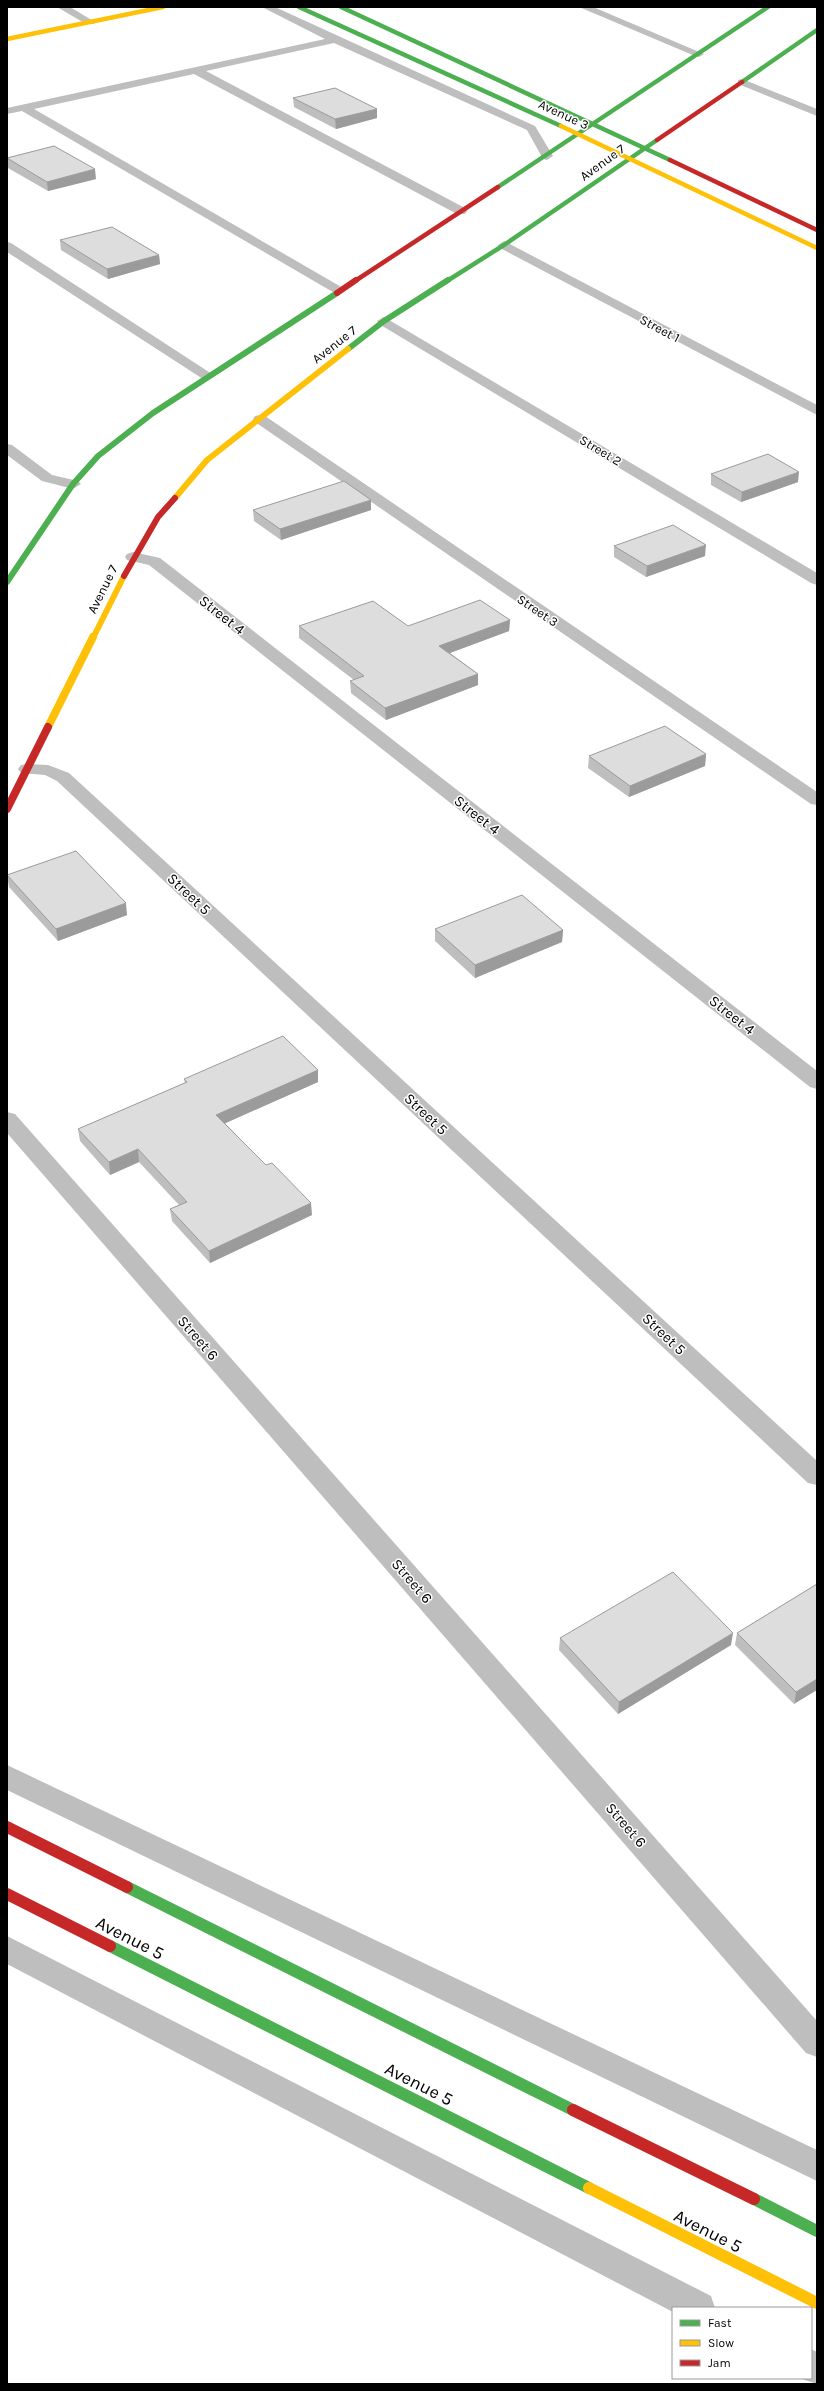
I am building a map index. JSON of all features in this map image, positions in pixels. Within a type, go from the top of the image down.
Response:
[{"type":"main road","points":[[7,39],[163,7]]},
{"type":"main road","name":"Avenue 3","points":[[299,7],[579,134],[817,248]]},
{"type":"main road","name":"Avenue 3","points":[[341,7],[594,124],[817,230]]},
{"type":"main road","points":[[7,582],[73,484],[98,456],[153,413],[546,156],[768,7]]},
{"type":"main road","name":"Avenue 7","points":[[7,809],[133,557],[158,517],[183,486],[207,460],[384,321],[504,245],[628,158],[644,149],[817,30]]},
{"type":"main road","points":[[7,1827],[817,2231]]},
{"type":"main road","name":"Avenue 5","points":[[7,1894],[817,2303]]},
{"type":"street","points":[[62,7],[90,22]]},
{"type":"street","points":[[268,7],[335,40],[531,128],[546,156]]},
{"type":"street","points":[[584,7],[699,54]]},
{"type":"street","points":[[7,112],[335,40]]},
{"type":"street","points":[[195,70],[461,211]]},
{"type":"street","points":[[742,82],[817,113]]},
{"type":"street","points":[[25,108],[338,291]]},
{"type":"street","points":[[499,114],[522,109]]},
{"type":"street","name":"Street 1","points":[[504,245],[817,411]]},
{"type":"street","points":[[7,246],[208,376]]},
{"type":"street","name":"Street 2","points":[[384,321],[817,580]]},
{"type":"street","name":"Street 3","points":[[260,419],[817,800]]},
{"type":"street","points":[[7,448],[47,478],[73,484]]},
{"type":"street","name":"Street 4","points":[[133,557],[154,561],[817,1082]]},
{"type":"street","name":"Street 5","points":[[27,769],[48,770],[63,777],[817,1476]]},
{"type":"street","name":"Street 6","points":[[7,1119],[817,2043]]},
{"type":"street","points":[[7,1777],[817,2166]]},
{"type":"street","points":[[7,1949],[697,2307]]},
{"type":"building","points":[[335,88],[377,109],[335,119],[293,98]]},
{"type":"building","points":[[54,146],[95,169],[47,182],[7,158]]},
{"type":"building","points":[[112,227],[159,255],[107,269],[60,240]]},
{"type":"building","points":[[768,454],[799,472],[742,492],[711,474]]},
{"type":"building","points":[[344,481],[371,500],[280,529],[253,510]]},
{"type":"building","points":[[673,525],[706,545],[647,566],[614,546]]},
{"type":"building","points":[[480,600],[510,620],[439,646],[478,674],[385,708],[350,681],[364,676],[299,626],[373,601],[408,626]]},
{"type":"building","points":[[665,726],[706,754],[630,786],[589,756]]},
{"type":"building","points":[[76,851],[126,903],[56,929],[7,875]]},
{"type":"building","points":[[522,895],[563,930],[475,965],[435,929]]},
{"type":"building","points":[[283,1036],[318,1070],[216,1115],[266,1165],[272,1163],[311,1203],[209,1251],[170,1209],[187,1202],[138,1149],[109,1162],[78,1129],[187,1082],[184,1079]]},
{"type":"building","points":[[673,1572],[733,1633],[619,1702],[560,1638]]},
{"type":"building","points":[[817,1584],[817,1679],[796,1692],[737,1633]]},
{"type":"traffic: fast","points":[[299,7],[561,126]]},
{"type":"traffic: fast","points":[[341,7],[670,160]]},
{"type":"traffic: fast","points":[[498,187],[768,7]]},
{"type":"traffic: fast","points":[[742,82],[817,30]]},
{"type":"traffic: fast","points":[[348,349],[384,321],[504,245],[657,140]]},
{"type":"traffic: fast","points":[[7,582],[73,484],[98,456],[153,413],[337,293]]},
{"type":"traffic: fast","points":[[127,1887],[573,2110]]},
{"type":"traffic: fast","points":[[110,1946],[589,2188]]},
{"type":"traffic: fast","points":[[754,2199],[817,2231]]},
{"type":"traffic: slow","points":[[7,39],[163,7]]},
{"type":"traffic: slow","points":[[561,126],[817,248]]},
{"type":"traffic: slow","points":[[175,498],[207,460],[348,349]]},
{"type":"traffic: slow","points":[[48,727],[124,576]]},
{"type":"traffic: slow","points":[[589,2188],[817,2303]]},
{"type":"traffic: jam","points":[[657,140],[742,82]]},
{"type":"traffic: jam","points":[[670,160],[817,230]]},
{"type":"traffic: jam","points":[[337,293],[498,187]]},
{"type":"traffic: jam","points":[[124,576],[158,517],[175,498]]},
{"type":"traffic: jam","points":[[7,809],[48,727]]},
{"type":"traffic: jam","points":[[7,1827],[127,1887]]},
{"type":"traffic: jam","points":[[7,1894],[110,1946]]},
{"type":"traffic: jam","points":[[573,2110],[754,2199]]}]
